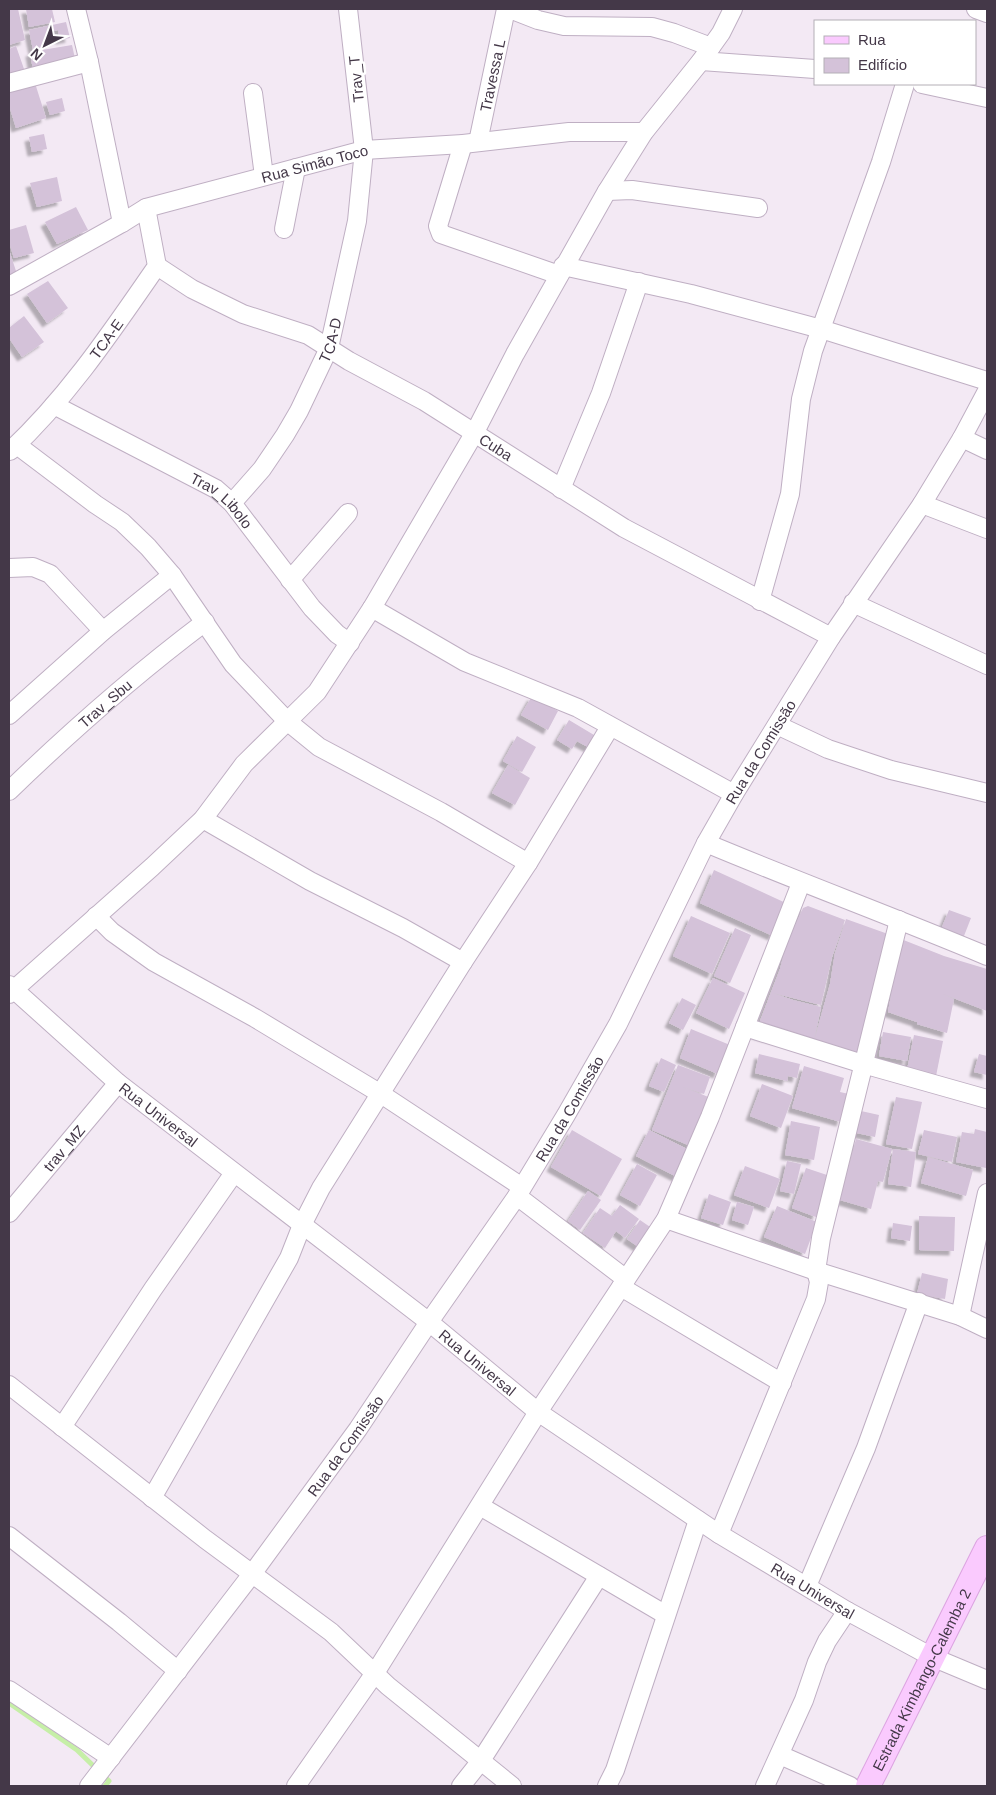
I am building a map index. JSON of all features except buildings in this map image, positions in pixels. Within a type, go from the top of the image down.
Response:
[{"type":"main road","name":"Estrada Kimbango-Calemba 2","points":[[868,1786],[987,1548]]},
{"type":"street","points":[[76,9],[89,62],[122,223]]},
{"type":"street","name":"Trav_T","points":[[348,9],[364,150]]},
{"type":"street","name":"Travessa L","points":[[506,9],[470,143],[438,226],[441,234],[561,270]]},
{"type":"street","points":[[510,9],[538,20],[564,26],[652,27],[674,33],[706,54],[814,69]]},
{"type":"street","points":[[10,989],[96,916],[203,819],[244,764],[317,692],[372,608],[475,432],[561,270],[607,191],[644,132],[706,54],[721,32],[733,9]]},
{"type":"street","points":[[976,9],[987,13]]},
{"type":"street","points":[[9,83],[89,62]]},
{"type":"street","points":[[760,601],[790,494],[801,399],[813,351],[881,162],[905,85]]},
{"type":"street","points":[[927,85],[987,98]]},
{"type":"street","points":[[254,92],[264,176]]},
{"type":"street","name":"Rua Simão Toco","points":[[9,286],[146,208],[364,150],[470,143],[569,132],[644,132]]},
{"type":"street","name":"TCA-D","points":[[232,503],[262,469],[285,435],[299,411],[328,348],[357,220],[364,150]]},
{"type":"street","points":[[284,229],[296,168]]},
{"type":"street","points":[[607,191],[632,190],[758,208]]},
{"type":"street","points":[[146,208],[157,266]]},
{"type":"street","name":"Cuba","points":[[157,266],[192,289],[243,314],[308,335],[350,361],[424,400],[624,528],[831,637]]},
{"type":"street","name":"TCA-E","points":[[13,448],[54,405],[85,368],[157,266]]},
{"type":"street","points":[[561,270],[639,282],[691,294],[821,330],[987,381]]},
{"type":"street","points":[[561,489],[601,394],[639,282]]},
{"type":"street","name":"Rua da Comissão","points":[[89,1786],[252,1574],[358,1429],[429,1322],[520,1191],[618,1024],[706,843],[734,794],[853,603],[922,504],[962,438],[987,391]]},
{"type":"street","name":"Trav_Libolo","points":[[54,405],[216,489],[232,503],[290,580],[337,634],[350,643]]},
{"type":"street","points":[[962,438],[987,450]]},
{"type":"street","points":[[13,448],[122,522],[148,547],[172,575],[233,664],[287,721],[319,747],[441,812],[528,862]]},
{"type":"street","points":[[922,504],[987,529]]},
{"type":"street","points":[[290,580],[348,513]]},
{"type":"street","points":[[9,568],[33,567],[50,574],[103,630]]},
{"type":"street","points":[[9,715],[103,630],[172,575]]},
{"type":"street","points":[[853,603],[987,664]]},
{"type":"street","points":[[372,608],[465,662],[578,708],[734,794]]},
{"type":"street","name":"Trav_Sbu","points":[[9,791],[149,664],[205,622]]},
{"type":"street","points":[[777,725],[828,748],[891,770],[987,792]]},
{"type":"street","points":[[152,1498],[289,1258],[302,1225],[322,1188],[463,962],[528,862],[610,727]]},
{"type":"street","points":[[203,819],[310,881],[403,928],[463,962]]},
{"type":"street","points":[[706,843],[801,883],[987,956]]},
{"type":"street","points":[[296,1786],[375,1673],[538,1412],[666,1219],[710,1117],[801,883]]},
{"type":"street","points":[[96,916],[112,932],[154,962],[255,1018],[381,1094],[520,1191],[624,1283],[782,1383]]},
{"type":"street","points":[[719,1534],[816,1299],[819,1282],[816,1271],[821,1238],[899,920]]},
{"type":"street","name":"Rua Universal","points":[[10,989],[118,1082],[429,1322],[538,1412],[719,1534],[847,1611],[932,1657],[987,1680]]},
{"type":"street","points":[[745,1027],[863,1064],[987,1098]]},
{"type":"street","name":"trav_MZ","points":[[9,1213],[118,1082]]},
{"type":"street","points":[[62,1427],[153,1289],[234,1173]]},
{"type":"street","points":[[960,1316],[987,1193]]},
{"type":"street","points":[[666,1219],[816,1271],[960,1316],[987,1330]]},
{"type":"street","points":[[807,1586],[866,1448],[919,1302]]},
{"type":"street","points":[[9,1385],[152,1498],[331,1632],[375,1673],[480,1762],[512,1786]]},
{"type":"street","points":[[480,1506],[666,1615]]},
{"type":"street","points":[[607,1786],[615,1770],[698,1520]]},
{"type":"street","points":[[9,1536],[178,1671]]},
{"type":"street","points":[[461,1786],[480,1762],[599,1576]]},
{"type":"street","points":[[765,1786],[804,1700],[817,1662],[827,1641],[847,1611]]},
{"type":"street","points":[[9,1690],[111,1758]]},
{"type":"street","points":[[780,1755],[850,1786]]},
{"type":"waterway","points":[[9,1703],[77,1750],[109,1781],[105,1786]]}]
